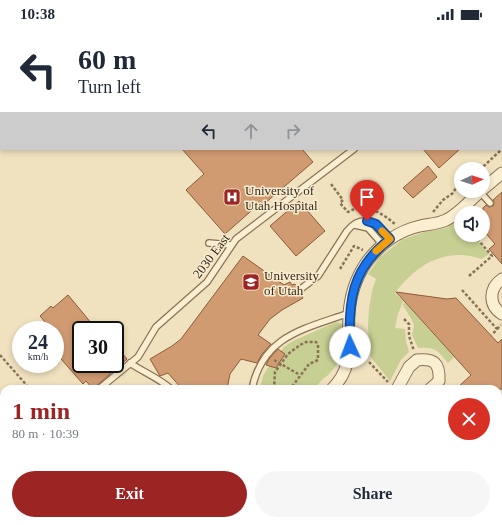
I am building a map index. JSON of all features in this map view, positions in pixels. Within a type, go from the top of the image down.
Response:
[{"type":"street","points":[[490,184],[502,173]]},
{"type":"street","points":[[336,385],[339,381],[347,363],[350,347],[349,313],[351,297],[357,279],[366,262],[387,238],[414,228],[448,220],[474,198]]},
{"type":"street","points":[[502,279],[497,282],[493,288],[492,294],[494,307],[502,314]]},
{"type":"street","points":[[396,385],[409,367],[417,360],[427,359],[434,362],[439,369],[439,381],[434,385]]},
{"type":"lane","name":"2030 East","points":[[104,385],[138,357],[156,326],[208,282],[231,245],[242,234],[353,150]]},
{"type":"lane","points":[[487,198],[490,203]]},
{"type":"lane","points":[[302,288],[318,276],[347,231],[355,225],[363,221],[376,224],[387,238]]},
{"type":"lane","points":[[355,225],[368,228],[387,238]]},
{"type":"lane","points":[[209,243],[231,245]]},
{"type":"lane","points":[[253,385],[254,378],[266,356],[273,347],[287,336],[349,313]]},
{"type":"lane","points":[[130,363],[144,373],[166,385]]},
{"type":"path","points":[[488,162],[501,150]]},
{"type":"path","points":[[332,184],[343,200],[340,203]]},
{"type":"path","points":[[432,213],[443,200],[454,191]]},
{"type":"path","points":[[443,200],[447,204]]},
{"type":"path","points":[[387,238],[400,220]]},
{"type":"path","points":[[469,276],[492,256],[480,242]]},
{"type":"path","points":[[340,269],[354,246],[362,251],[368,246]]},
{"type":"path","points":[[462,290],[497,329],[492,335]]},
{"type":"path","points":[[404,319],[408,324],[409,336],[414,351]]},
{"type":"path","points":[[274,385],[275,372],[288,354],[306,342],[316,342],[318,345],[318,360],[309,364],[293,385]]},
{"type":"path","points":[[0,355],[26,385]]},
{"type":"path","points":[[266,356],[295,373],[300,374]]},
{"type":"path","points":[[369,362],[392,385]]},
{"type":"green space","points":[[454,223],[454,242],[478,242],[489,254],[482,259],[456,255],[433,261],[423,266],[413,274],[395,293],[403,301],[395,328],[405,329],[409,352],[401,360],[390,381],[370,356],[368,326],[369,309],[376,279],[368,274],[380,257],[402,240],[421,233],[446,228]]},
{"type":"green space","points":[[404,302],[454,357],[448,363],[436,350],[429,348],[418,348],[412,335],[414,326],[413,322],[403,305]]},
{"type":"green space","points":[[336,322],[342,324],[344,346],[340,358],[337,364],[318,385],[261,385],[263,376],[267,369],[284,347],[293,341]]},
{"type":"building","name":"University of Utah Hospital","points":[[183,150],[303,150],[313,162],[264,204],[259,204],[225,234],[186,190],[204,174]]},
{"type":"building","points":[[424,150],[459,150],[439,168]]},
{"type":"building","points":[[428,166],[437,177],[413,198],[403,188]]},
{"type":"building","points":[[502,192],[502,264],[489,249],[495,244],[490,238],[490,207],[493,206],[493,200]]},
{"type":"building","points":[[299,201],[325,231],[296,256],[270,226]]},
{"type":"building","points":[[243,256],[284,285],[290,282],[292,285],[295,284],[303,298],[270,319],[258,335],[271,344],[262,354],[257,363],[241,359],[230,374],[228,385],[178,385],[168,373],[160,376],[150,359],[181,339]]},
{"type":"building","points":[[396,292],[447,299],[456,298],[498,343],[502,339],[502,385],[460,385],[471,375]]},
{"type":"building","points":[[68,295],[90,321],[72,321],[72,371],[64,362],[64,321],[44,321],[40,316],[51,306],[53,308]]},
{"type":"building","points":[[278,349],[285,354],[276,368],[266,365],[269,359]]},
{"type":"building","points":[[73,373],[111,373],[98,385],[90,385],[86,381],[83,384]]},
{"type":"slow traffic","points":[[376,251],[390,239],[382,231]]},
{"type":"place","name":"University of Utah Hospital","points":[[232,197]]},
{"type":"place","name":"University of Utah","points":[[251,282]]},
{"type":"route","points":[[350,347],[350,306],[351,297],[357,279],[366,262],[390,239],[376,224],[367,221]]}]
